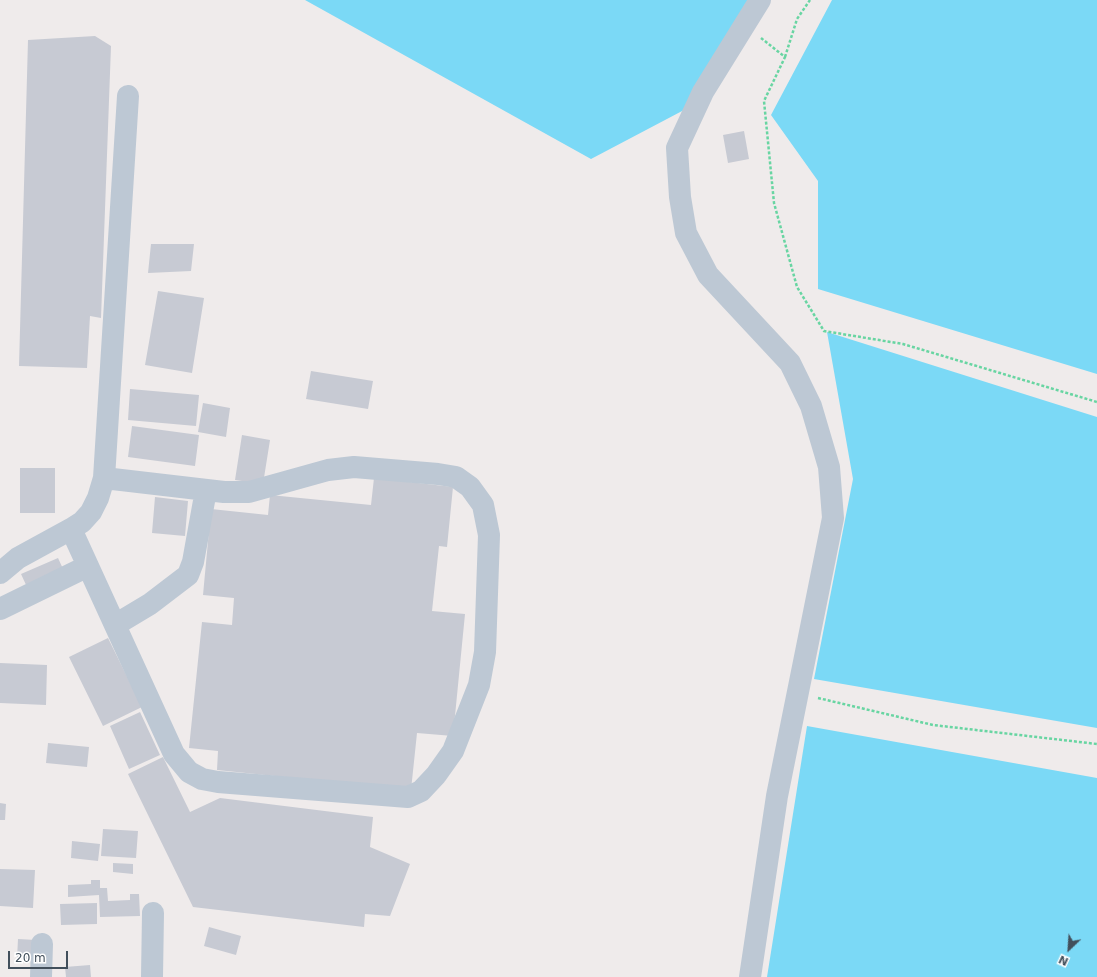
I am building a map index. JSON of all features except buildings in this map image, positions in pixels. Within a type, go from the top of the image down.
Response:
[{"type":"street","points":[[750,977],[777,796],[833,518],[829,467],[811,406],[790,363],[708,275],[686,233],[680,197],[678,148],[703,92],[760,0]]},
{"type":"street","points":[[0,573],[18,558],[82,522],[98,498],[104,478],[128,96]]},
{"type":"street","points":[[71,529],[174,754],[189,772],[202,779],[218,782],[408,797],[421,791],[436,775],[453,751],[479,685],[485,652],[489,535],[483,505],[470,487],[456,477],[438,474],[354,467],[328,470],[249,492],[224,492],[104,478]]},
{"type":"street","points":[[115,625],[150,604],[188,575],[193,562],[206,490]]},
{"type":"street","points":[[0,609],[88,566]]},
{"type":"street","points":[[152,977],[153,913]]},
{"type":"street","points":[[41,977],[42,944]]},
{"type":"path","points":[[810,0],[797,19],[785,56],[764,101],[774,203],[797,287],[824,332],[903,344],[1097,402]]},
{"type":"path","points":[[745,24],[785,56]]},
{"type":"path","points":[[798,694],[934,725],[1097,744]]},
{"type":"water","points":[[305,0],[764,0],[703,100],[591,159]]},
{"type":"water","points":[[832,0],[1097,0],[1097,374],[818,289],[818,181],[771,115]]},
{"type":"water","points":[[827,332],[1097,417],[1097,728],[814,679],[853,479]]},
{"type":"water","points":[[807,726],[1097,778],[1097,977],[767,977]]}]
